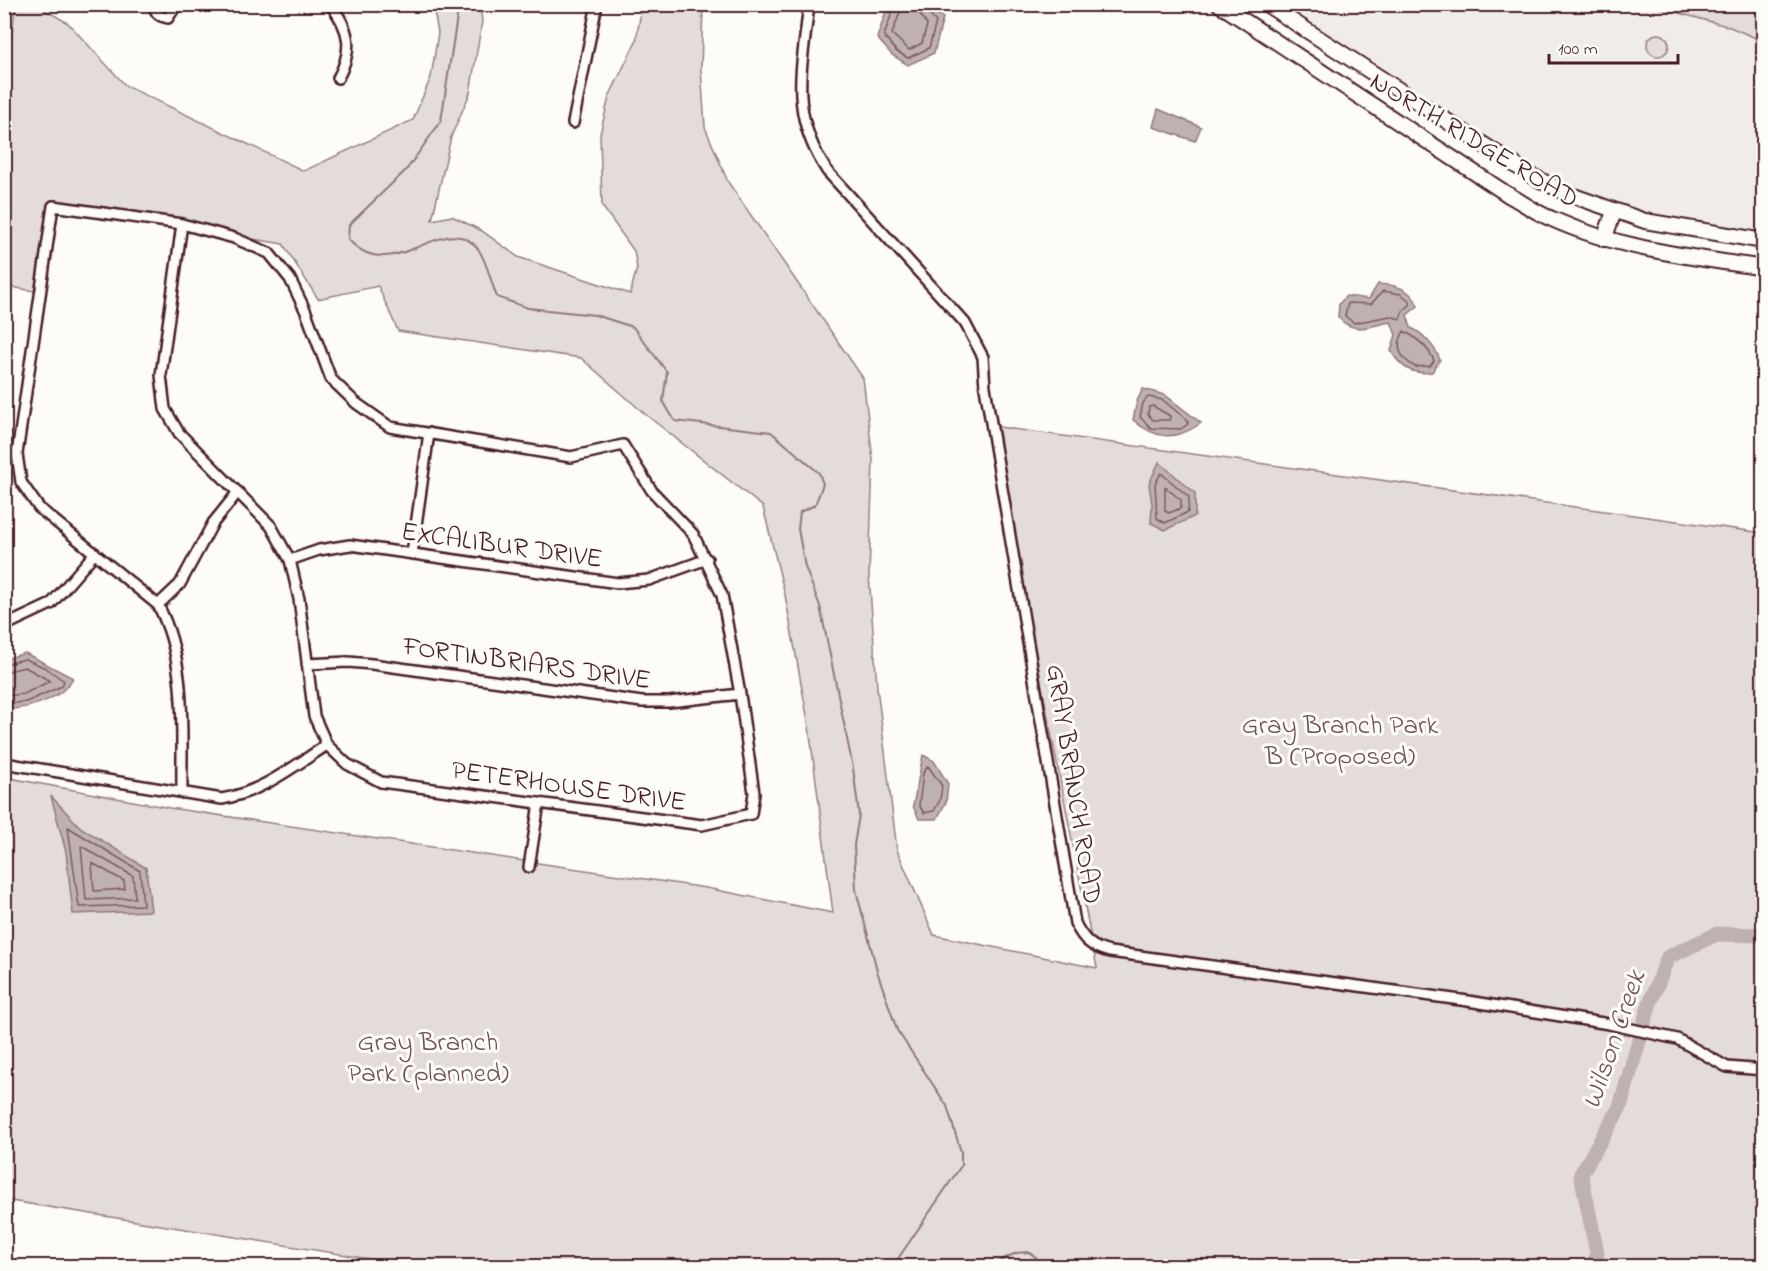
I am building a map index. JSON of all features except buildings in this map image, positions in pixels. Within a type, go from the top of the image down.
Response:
[{"type":"main road","name":"NORTH RIDGE ROAD","points":[[1219,4],[1508,194],[1550,219],[1604,239],[1653,252],[1764,268]]},
{"type":"main road","name":"NORTH RIDGE ROAD","points":[[1266,4],[1532,176],[1568,194],[1645,221],[1764,241]]},
{"type":"main road","points":[[1604,239],[1614,212]]},
{"type":"street","points":[[154,4],[155,12],[161,17],[168,18],[177,4]]},
{"type":"street","points":[[330,4],[348,38],[349,54],[338,78]]},
{"type":"street","points":[[573,123],[597,4]]},
{"type":"street","name":"GRAY BRANCH ROAD","points":[[809,4],[800,99],[808,137],[816,155],[827,171],[965,323],[983,357],[985,387],[1074,923],[1085,939],[1092,946],[1110,952],[1468,1001],[1609,1024],[1677,1039],[1727,1067],[1764,1070]]},
{"type":"street","points":[[182,793],[179,674],[169,626],[158,604],[39,508],[21,482],[16,454],[53,206],[183,224],[234,238],[269,253],[290,279],[306,312],[331,379],[356,403],[390,426],[571,457],[623,445],[632,455],[652,491],[693,534],[707,560],[722,595],[740,693]]},
{"type":"street","points":[[4,763],[222,798],[244,795],[327,745],[314,716],[299,599],[290,560],[271,526],[179,433],[165,409],[161,375],[183,224]]},
{"type":"street","points":[[412,554],[429,433]]},
{"type":"street","points":[[158,604],[180,584],[213,523],[238,492]]},
{"type":"street","name":"EXCALIBUR DRIVE","points":[[290,560],[320,550],[350,545],[618,584],[649,580],[707,560]]},
{"type":"street","points":[[4,626],[51,604],[95,553]]},
{"type":"street","name":"FORTINBRIARS DRIVE","points":[[307,664],[372,664],[642,702],[669,702],[740,693]]},
{"type":"street","name":"PETERHOUSE DRIVE","points":[[327,745],[347,764],[381,782],[702,825],[751,814],[754,793],[740,693]]},
{"type":"street","points":[[529,867],[539,803]]},
{"type":"shaded area","points":[[1306,4],[1650,5],[1730,27],[1763,41],[1763,234],[1645,216],[1567,189],[1304,18]]},
{"type":"green space","points":[[16,5],[37,5],[68,23],[126,86],[304,171],[413,120],[431,77],[438,33],[433,5],[480,5],[482,21],[470,93],[451,137],[432,220],[452,216],[482,231],[518,257],[630,294],[637,268],[634,251],[602,206],[600,134],[609,97],[636,41],[642,5],[703,5],[701,69],[705,127],[728,182],[863,378],[873,460],[869,574],[877,687],[897,850],[934,935],[1097,968],[991,426],[1763,533],[1763,1266],[376,1266],[377,1260],[5,1200],[4,777],[170,808],[706,888],[833,913],[809,727],[785,595],[763,507],[645,414],[581,358],[398,331],[378,286],[318,299],[283,244],[53,206],[40,292],[5,286],[5,77]]},
{"type":"green space","points":[[1650,5],[1763,5],[1763,41],[1730,27]]},
{"type":"green space","points":[[1658,34],[1666,37],[1669,45],[1666,53],[1658,56],[1650,53],[1647,45],[1650,37]]},
{"type":"water","points":[[891,5],[976,5],[930,8],[943,18],[934,53],[908,65],[892,55],[877,38],[886,11]]},
{"type":"water","points":[[1158,109],[1201,127],[1195,141],[1153,127]]},
{"type":"water","points":[[1378,284],[1391,285],[1407,291],[1415,300],[1418,306],[1407,315],[1411,328],[1424,337],[1438,355],[1440,360],[1432,372],[1425,373],[1408,369],[1395,357],[1391,351],[1396,335],[1391,322],[1356,328],[1344,323],[1338,317],[1339,304],[1346,296],[1369,299]]},
{"type":"water","points":[[1143,389],[1165,395],[1201,423],[1183,433],[1166,436],[1142,427],[1133,420],[1137,401]]},
{"type":"water","points":[[1159,462],[1195,493],[1195,516],[1165,530],[1151,523],[1152,504],[1149,484]]},
{"type":"water","points":[[25,653],[73,678],[52,698],[34,705],[5,710],[5,659]]},
{"type":"water","points":[[923,755],[934,761],[948,784],[946,802],[937,819],[919,819],[913,806]]},
{"type":"water","points":[[51,796],[80,827],[146,868],[151,911],[73,914],[66,852]]},
{"type":"waterway","points":[[459,4],[441,121],[407,169],[349,225],[348,239],[365,252],[383,256],[400,253],[450,236],[465,238],[481,254],[497,297],[528,308],[595,315],[633,327],[667,372],[663,401],[675,421],[771,432],[819,473],[823,484],[815,505],[800,512],[798,529],[805,567],[820,606],[853,768],[859,815],[854,845],[856,890],[878,974],[897,1030],[947,1106],[961,1152],[961,1166],[893,1266]]},
{"type":"waterway","points":[[1726,4],[1764,13]]},
{"type":"waterway","name":"Wilson Creek","points":[[1594,1266],[1597,1253],[1581,1174],[1620,1107],[1650,1003],[1668,957],[1717,934],[1764,935]]},
{"type":"waterway","points":[[990,1266],[1016,1253],[1029,1252],[1038,1259],[1040,1266]]},
{"type":"park label","name":"Gray Branch Park B (Proposed)","points":[[1340,740]]},
{"type":"park label","name":"Gray Branch Park (planned)","points":[[428,1056]]}]
